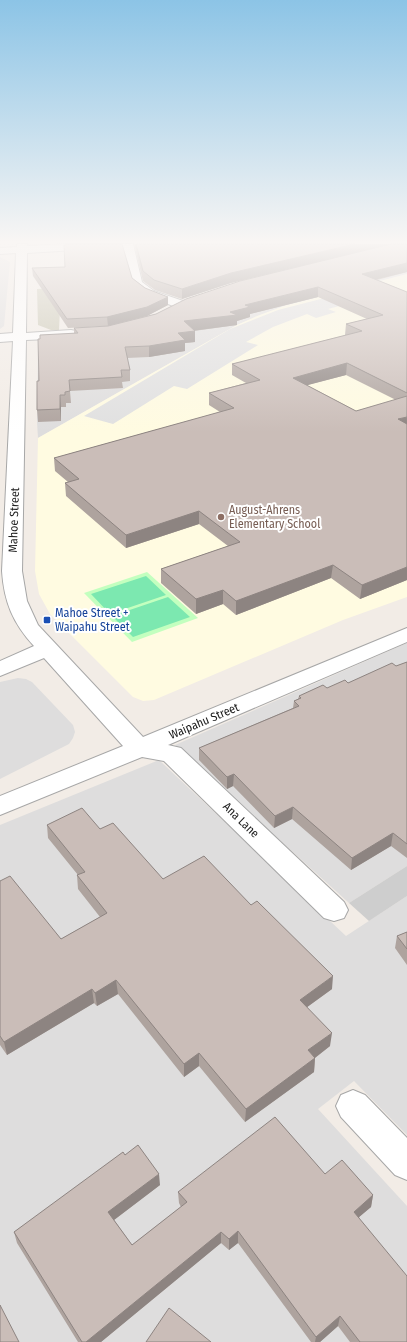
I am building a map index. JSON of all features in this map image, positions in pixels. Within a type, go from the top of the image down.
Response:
[{"type":"street","name":"Mahoe Street","points":[[20,307],[19,337],[8,449],[6,540],[12,589],[17,607],[29,628],[46,649],[139,748]]},
{"type":"street","points":[[171,311],[180,307]]},
{"type":"street","points":[[0,338],[82,334]]},
{"type":"street","name":"Waipahu Street","points":[[0,806],[407,634]]},
{"type":"street","points":[[0,669],[46,649]]},
{"type":"street","name":"Ana Lane","points":[[139,748],[172,754],[334,910]]},
{"type":"street","points":[[353,1106],[407,1163]]},
{"type":"shaded area","points":[[0,307],[6,307],[4,326],[0,329]]},
{"type":"shaded area","points":[[37,307],[60,307],[59,330],[51,330],[38,325]]},
{"type":"shaded area","points":[[187,307],[282,307],[237,325],[38,438],[39,344]]},
{"type":"shaded area","name":"August-Ahrens Elementary School","points":[[282,307],[407,307],[407,597],[343,620],[154,700],[143,701],[133,697],[50,614],[39,594],[35,571],[38,438],[237,325]]},
{"type":"shaded area","points":[[291,307],[337,307],[328,309],[336,312],[316,318],[307,314],[273,327],[246,342],[258,345],[187,389],[174,386],[113,424],[84,416],[230,329],[278,310]]},
{"type":"shaded area","points":[[407,643],[407,866],[349,903],[175,745]]},
{"type":"shaded area","points":[[18,678],[26,679],[32,682],[73,725],[75,732],[69,744],[0,779],[0,682]]},
{"type":"shaded area","points":[[159,760],[346,936],[407,896],[407,1135],[354,1081],[318,1109],[407,1206],[407,1342],[0,1342],[0,825]]},
{"type":"shaded area","points":[[407,866],[407,896],[369,921],[349,903]]},
{"type":"green space","points":[[147,572],[198,618],[132,642],[84,593]]},
{"type":"green space","points":[[146,576],[166,595],[110,614],[91,594]]},
{"type":"green space","points":[[168,597],[190,617],[133,637],[112,616]]},
{"type":"building","points":[[59,307],[148,307],[107,317],[67,319]]},
{"type":"building","points":[[171,307],[250,307],[230,312],[237,315],[184,321],[195,331],[178,333],[185,340],[149,346],[125,347],[130,370],[121,370],[122,377],[69,380],[70,391],[65,392],[65,395],[60,395],[60,409],[37,410],[37,381],[39,381],[38,339],[40,339],[40,335],[78,333],[74,328],[108,326],[156,314]]},
{"type":"building","points":[[364,307],[407,307],[407,393],[347,363],[293,378],[356,411],[407,396],[407,417],[398,419],[407,424],[407,567],[362,585],[333,565],[236,601],[223,590],[196,599],[161,569],[240,542],[199,511],[126,535],[65,483],[79,479],[54,458],[234,408],[209,393],[260,380],[232,364],[362,331],[346,324],[383,315]]},
{"type":"building","points":[[407,662],[407,844],[393,833],[352,858],[293,807],[275,816],[234,774],[227,777],[199,748],[299,706],[294,701],[301,698],[299,696],[323,685],[327,688],[345,680],[348,683],[392,663],[396,666]]},
{"type":"building","points":[[82,808],[100,829],[113,823],[163,879],[204,856],[251,905],[257,901],[333,976],[300,1000],[332,1033],[308,1050],[315,1058],[246,1109],[199,1053],[184,1064],[116,980],[95,993],[92,989],[4,1042],[0,1036],[0,881],[10,876],[61,939],[107,913],[77,875],[85,872],[47,825]]},
{"type":"building","points":[[407,932],[407,949],[397,936]]},
{"type":"building","points":[[275,1117],[325,1174],[342,1160],[373,1195],[354,1212],[407,1276],[407,1342],[360,1342],[340,1316],[316,1337],[238,1231],[229,1239],[221,1232],[86,1342],[82,1342],[14,1232],[123,1152],[125,1155],[138,1145],[159,1174],[108,1212],[132,1245],[187,1202],[178,1192]]},
{"type":"building","points":[[0,1305],[19,1342],[0,1342]]},
{"type":"building","points":[[169,1308],[211,1342],[146,1342]]},
{"type":"place","name":"August-Ahrens Elementary School","points":[[221,517]]},
{"type":"place","name":"Mahoe Street + Waipahu Street","points":[[47,620]]}]
